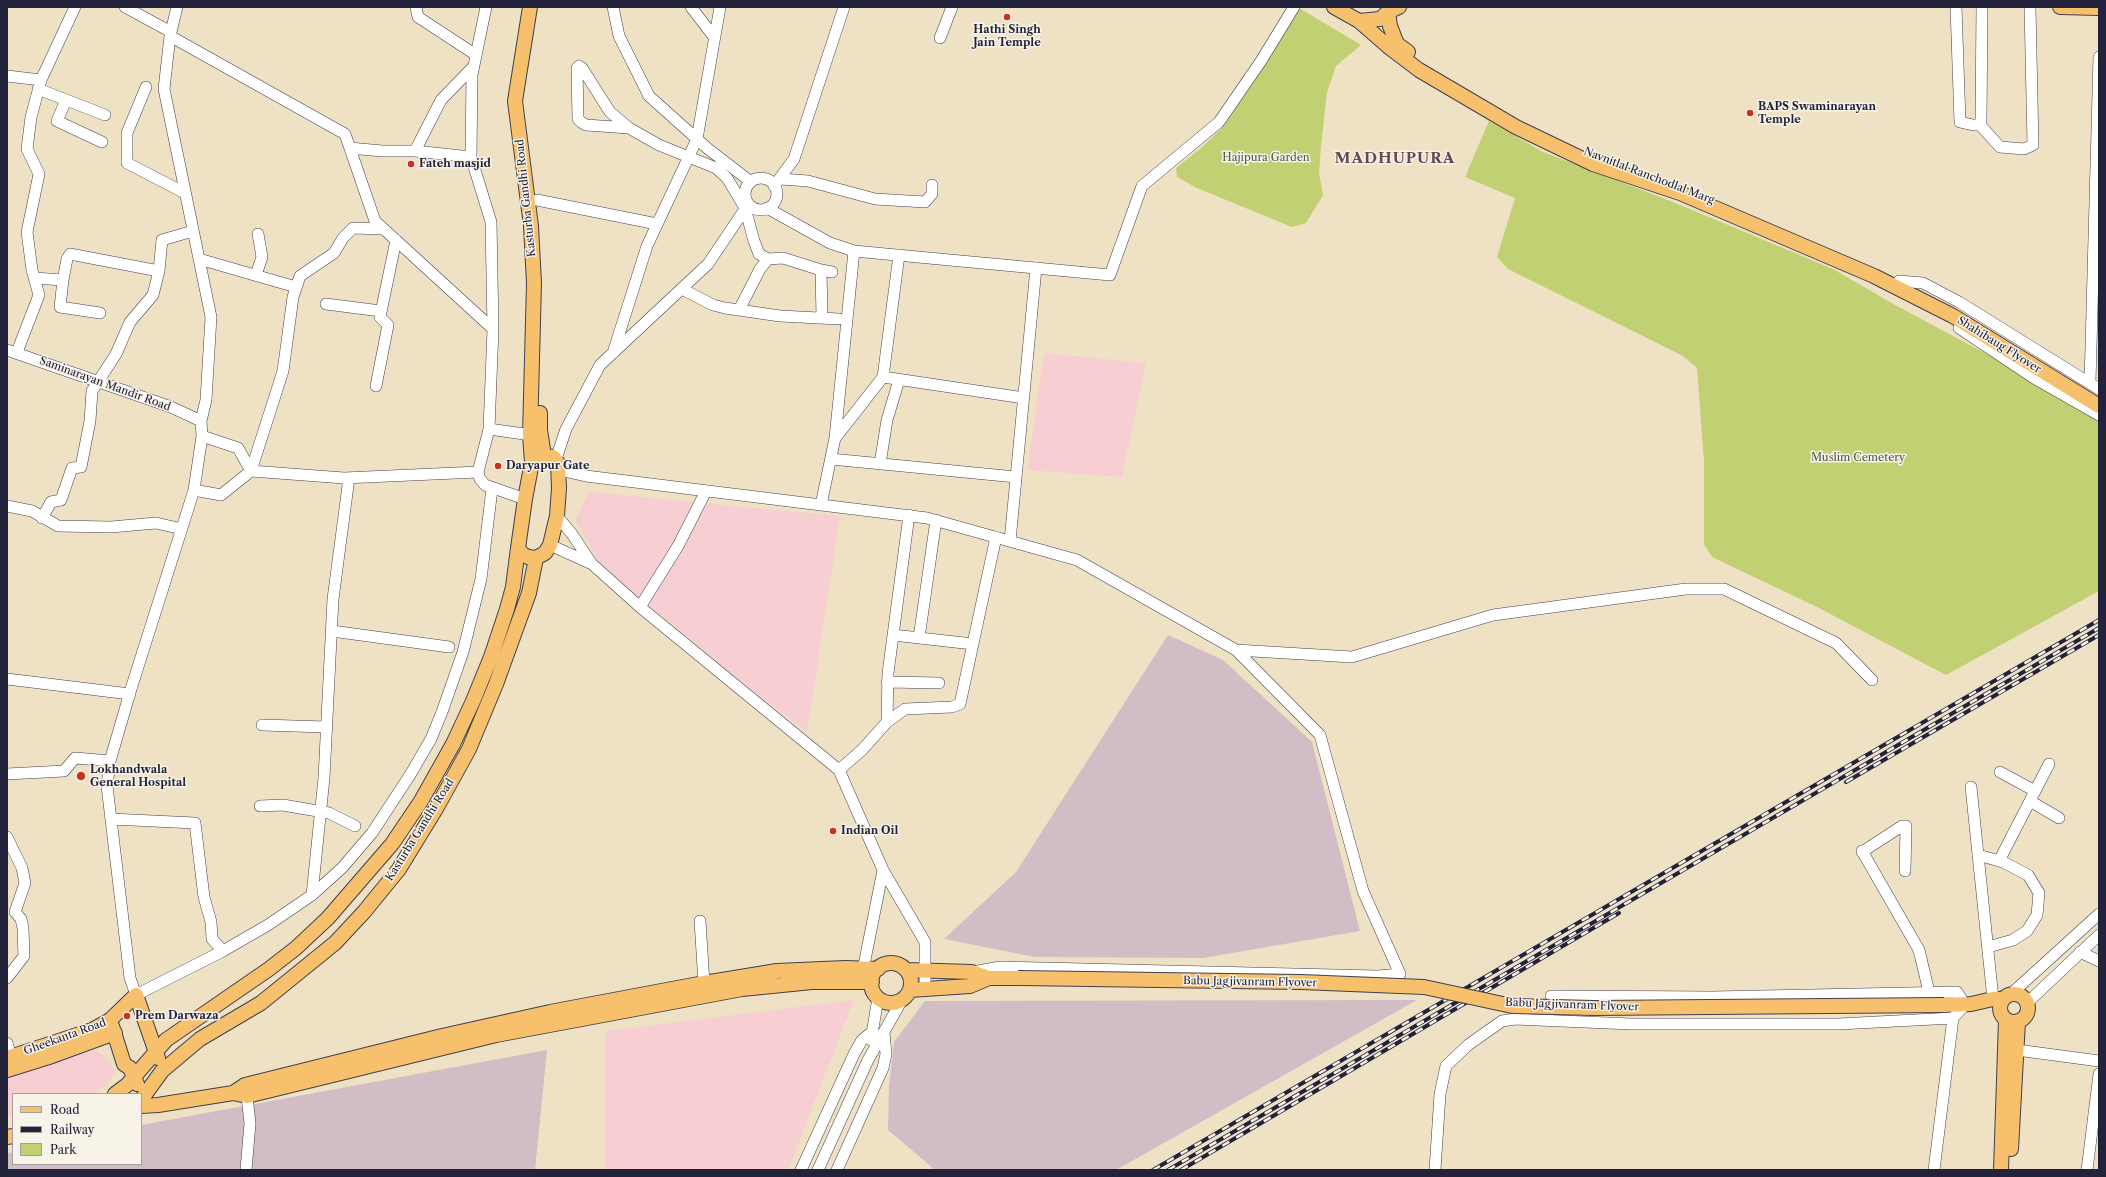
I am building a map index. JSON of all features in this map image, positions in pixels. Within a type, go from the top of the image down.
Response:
[{"type":"main road","name":"Kasturba Gandhi Road","points":[[530,7],[515,101],[531,226],[534,284],[535,435],[548,462]]},
{"type":"main road","name":"Kasturba Gandhi Road","points":[[535,435],[543,283],[540,225],[524,101],[540,7]]},
{"type":"main road","points":[[1334,7],[1359,21],[1390,48],[1420,70],[1516,127],[1593,164],[1680,193],[1898,284]]},
{"type":"main road","points":[[2060,7],[2099,8]]},
{"type":"main road","points":[[1359,21],[1380,19],[1392,9]]},
{"type":"main road","name":"Navnitlal Ranchodlal Marg","points":[[1392,9],[1390,26],[1397,44],[1428,67],[1518,120],[1596,158],[1690,190],[1776,225],[1898,284]]},
{"type":"main road","name":"Shahibaug Flyover","points":[[1898,284],[1929,299],[2099,399]]},
{"type":"main road","name":"Shahibaug Flyover","points":[[1929,299],[2099,406]]},
{"type":"main road","points":[[525,499],[548,462]]},
{"type":"main road","points":[[518,548],[525,556],[536,558],[545,553],[550,546],[557,516],[548,462]]},
{"type":"main road","name":"Kasturba Gandhi Road","points":[[136,1093],[156,1050],[175,1032],[269,969],[296,948],[328,918],[392,844],[424,795],[453,744],[491,657],[513,587],[525,499]]},
{"type":"main road","name":"Kasturba Gandhi Road","points":[[136,1093],[200,1040],[261,1003],[306,968],[335,943],[364,912],[399,869],[438,807],[469,750],[496,684],[529,593],[536,558]]},
{"type":"main road","points":[[142,1096],[158,1105],[242,1091],[444,1046],[632,1009],[773,985],[865,977],[874,974],[878,969],[889,964],[896,964],[907,970],[972,972],[989,978]]},
{"type":"main road","points":[[242,1091],[442,1036],[550,1012],[777,971],[816,968],[865,977],[878,998],[890,1003],[906,995],[925,989],[970,986],[989,978]]},
{"type":"main road","points":[[906,995],[911,983],[907,970]]},
{"type":"main road","name":"Babu Jagjivanram Flyover","points":[[989,978],[1301,982],[1424,987],[1512,1006],[1586,1008],[1968,1005],[1993,1012],[2005,1007],[2021,996],[2027,1003]]},
{"type":"main road","points":[[110,1020],[136,994],[162,1071]]},
{"type":"main road","points":[[2005,1007],[2026,1016],[2027,1003]]},
{"type":"main road","points":[[2005,1007],[2017,1050],[2009,1170]]},
{"type":"main road","points":[[2001,1170],[2005,1007]]},
{"type":"main road","name":"Gheekanta Road","points":[[8,1057],[92,1030],[110,1020],[124,1064],[130,1068],[136,1093]]},
{"type":"main road","points":[[147,1023],[158,1030],[175,1032]]},
{"type":"main road","name":"Gheekanta Road","points":[[8,1057],[52,1056],[115,1033]]},
{"type":"street","points":[[12,351],[39,295],[34,278],[27,232],[39,174],[27,149],[31,117],[39,84],[75,7]]},
{"type":"street","points":[[125,7],[345,134],[375,221],[493,329]]},
{"type":"street","points":[[177,7],[171,34],[164,90],[211,317],[206,400],[201,421],[202,436],[194,490],[110,761],[107,786],[130,978],[136,994],[223,951],[268,925],[312,895],[342,868],[372,833],[410,776],[431,739],[463,652],[481,578],[492,489]]},
{"type":"street","points":[[416,7],[418,17],[476,55]]},
{"type":"street","points":[[486,7],[473,67],[471,157],[491,222],[493,329],[489,429],[478,472],[480,479],[485,485],[492,489],[525,499]]},
{"type":"street","points":[[613,7],[619,36],[649,96],[697,139],[751,182]]},
{"type":"street","points":[[691,7],[714,37]]},
{"type":"street","points":[[613,353],[647,246],[697,139],[720,7]]},
{"type":"street","points":[[629,128],[586,125],[578,119],[577,68],[579,66],[582,68],[610,112],[629,128],[659,145],[688,158],[716,168],[727,178],[747,206],[757,209],[767,208],[772,205],[776,196],[777,182],[794,159],[844,7]]},
{"type":"street","points":[[940,38],[952,7]]},
{"type":"street","points":[[767,208],[830,243],[854,251],[1110,275],[1142,186],[1219,122],[1262,61],[1294,7]]},
{"type":"street","points":[[1956,7],[1960,122],[1980,125],[2000,146],[2024,149],[2033,145],[2030,7]]},
{"type":"street","points":[[1980,125],[1982,7]]},
{"type":"street","points":[[2094,386],[2099,57]]},
{"type":"street","points":[[415,151],[441,100],[473,67]]},
{"type":"street","points":[[7,76],[39,84],[66,100],[105,115]]},
{"type":"street","points":[[146,86],[128,133],[128,162],[185,193]]},
{"type":"street","points":[[66,100],[57,121],[102,142]]},
{"type":"street","points":[[350,148],[382,151],[415,151],[471,157]]},
{"type":"street","points":[[822,318],[826,271],[783,258],[768,259],[759,254],[747,206],[746,190],[751,182],[760,178],[777,182],[808,180],[875,199],[925,202],[932,194],[932,185]]},
{"type":"street","points":[[537,200],[657,224]]},
{"type":"street","points":[[747,206],[708,264],[600,364],[548,462],[586,476],[909,515],[936,520],[1077,560],[1236,650],[1320,735],[1363,891],[1400,974],[1378,976],[1000,967],[972,972]]},
{"type":"street","points":[[194,490],[221,496],[251,471],[271,402],[283,371],[296,287],[300,276],[334,253],[343,238],[353,228],[383,229]]},
{"type":"street","points":[[42,518],[51,502],[61,500],[72,468],[81,467],[90,421],[92,391],[116,354],[130,322],[153,295],[159,271],[162,240],[193,231]]},
{"type":"street","points":[[256,276],[262,256],[258,234]]},
{"type":"street","points":[[376,386],[388,325],[380,317],[396,240]]},
{"type":"street","points":[[821,505],[835,438],[854,251]]},
{"type":"street","points":[[100,313],[60,306],[67,259],[70,254],[159,271]]},
{"type":"street","points":[[835,438],[883,377],[899,255]]},
{"type":"street","points":[[199,259],[296,287]]},
{"type":"street","points":[[739,310],[760,269],[768,259]]},
{"type":"street","points":[[1010,541],[1036,268]]},
{"type":"street","points":[[34,278],[63,280]]},
{"type":"street","points":[[1898,284],[1924,283],[1959,302],[2094,386]]},
{"type":"street","points":[[1898,284],[1916,303],[1953,324],[2034,378],[2099,415]]},
{"type":"street","points":[[682,289],[713,305],[739,310],[780,316],[839,319]]},
{"type":"street","points":[[326,304],[381,311]]},
{"type":"street","name":"Saminarayan Mandir Road","points":[[12,351],[171,407],[201,421]]},
{"type":"street","points":[[883,377],[1024,398]]},
{"type":"street","points":[[880,464],[887,420],[899,380]]},
{"type":"street","points":[[489,429],[535,435]]},
{"type":"street","points":[[202,436],[238,448],[251,471]]},
{"type":"street","points":[[831,459],[1016,477]]},
{"type":"street","points":[[251,471],[349,478],[478,472]]},
{"type":"street","points":[[312,895],[321,811],[333,599],[349,478]]},
{"type":"street","points":[[640,608],[678,546],[706,491]]},
{"type":"street","points":[[7,506],[32,511],[58,526],[111,527],[156,523],[182,530]]},
{"type":"street","points":[[887,722],[887,682],[909,515]]},
{"type":"street","points":[[557,516],[572,534],[592,564],[640,608],[839,770],[883,870],[925,942],[925,989]]},
{"type":"street","points":[[919,638],[936,520]]},
{"type":"street","points":[[839,770],[862,750],[887,722],[905,709],[952,708],[960,704],[996,537]]},
{"type":"street","points":[[550,546],[592,564]]},
{"type":"street","points":[[1236,650],[1352,657],[1493,615],[1686,589],[1724,589],[1836,643],[1872,680]]},
{"type":"street","points":[[332,631],[450,647]]},
{"type":"street","points":[[893,635],[973,644]]},
{"type":"street","points":[[7,678],[130,694]]},
{"type":"street","points":[[887,682],[939,683]]},
{"type":"street","points":[[262,725],[326,727]]},
{"type":"street","points":[[7,774],[64,771],[74,758],[110,761]]},
{"type":"street","points":[[1999,861],[2049,764]]},
{"type":"street","points":[[2000,772],[2033,796],[2059,818]]},
{"type":"street","points":[[1971,787],[1988,947],[2005,1007],[2099,914]]},
{"type":"street","points":[[260,806],[283,805],[321,811],[329,813],[355,826]]},
{"type":"street","points":[[111,819],[195,823],[204,897],[211,922],[212,939],[223,951]]},
{"type":"street","points":[[1905,871],[1906,826],[1902,826],[1862,851],[1919,950],[1929,992]]},
{"type":"street","points":[[7,837],[22,868],[25,883],[11,913],[21,920],[24,928],[24,956],[7,978]]},
{"type":"street","points":[[1978,855],[1999,861],[2028,875],[2038,893],[2037,915],[2027,931],[2013,940],[1988,947]]},
{"type":"street","points":[[865,977],[883,870]]},
{"type":"street","points":[[700,921],[704,983]]},
{"type":"street","points":[[2027,1003],[2099,935]]},
{"type":"street","points":[[2080,952],[2099,961]]},
{"type":"street","points":[[1435,1170],[1440,1094],[1446,1066],[1468,1045],[1502,1021],[1515,1019],[1631,1024],[1839,1024],[1953,1018],[1968,1005],[1957,992],[1712,997],[1551,996]]},
{"type":"street","points":[[818,1170],[868,1060],[906,995]]},
{"type":"street","points":[[868,1060],[878,998]]},
{"type":"street","points":[[1934,1170],[1953,1018]]},
{"type":"street","points":[[801,1170],[854,1054],[862,1040],[872,1032]]},
{"type":"street","points":[[837,1170],[883,1068],[886,1054],[884,1033]]},
{"type":"street","points":[[2017,1050],[2099,1061]]},
{"type":"street","points":[[2087,1170],[2099,1074]]},
{"type":"street","points":[[242,1091],[250,1124],[246,1170]]},
{"type":"shaded area","points":[[1044,353],[1146,363],[1122,477],[1027,470]]},
{"type":"shaded area","points":[[589,492],[840,516],[807,731],[744,686],[682,632],[604,570],[575,520]]},
{"type":"shaded area","points":[[1168,635],[1223,660],[1312,742],[1360,931],[1203,958],[1035,957],[944,939],[1016,872]]},
{"type":"shaded area","points":[[854,1000],[788,1170],[606,1170],[606,1031]]},
{"type":"shaded area","points":[[1417,1000],[1116,1170],[935,1170],[888,1130],[889,1086],[894,1042],[925,1001]]},
{"type":"shaded area","points":[[96,1050],[109,1059],[115,1072],[106,1086],[94,1093],[12,1093],[12,1114],[7,1115],[7,1070],[40,1061]]},
{"type":"shaded area","points":[[547,1050],[535,1170],[7,1170],[7,1153],[12,1152],[12,1165],[142,1165],[142,1125]]},
{"type":"green space","name":"Hajipura Garden","points":[[1299,8],[1361,45],[1336,66],[1327,92],[1319,173],[1323,195],[1306,223],[1292,227],[1197,188],[1177,177],[1176,168],[1201,148],[1224,126],[1259,74]]},
{"type":"green space","name":"Muslim Cemetery","points":[[1489,121],[1543,152],[1673,202],[1833,269],[1895,305],[2099,414],[2099,591],[1946,675],[1817,607],[1712,557],[1704,544],[1704,461],[1697,368],[1683,356],[1508,269],[1497,257],[1515,198],[1465,177]]},
{"type":"railway","points":[[1153,1170],[2099,620]]},
{"type":"railway","points":[[1168,1170],[2099,628]]},
{"type":"railway","points":[[1846,782],[2099,635]]},
{"type":"railway","points":[[1181,1170],[1619,913]]},
{"type":"place","name":"Hathi Singh Jain Temple","points":[[1007,17]]},
{"type":"place","name":"BAPS Swaminarayan Temple","points":[[1750,113]]},
{"type":"place","name":"Fateh masjid","points":[[411,164]]},
{"type":"place","name":"Daryapur Gate","points":[[498,466]]},
{"type":"place","name":"Lokhandwala General Hospital","points":[[81,776]]},
{"type":"place","name":"Indian Oil","points":[[833,831]]},
{"type":"place","name":"Prem Darwaza","points":[[127,1016]]},
{"type":"district","name":"MADHUPURA","points":[[1395,159]]}]
